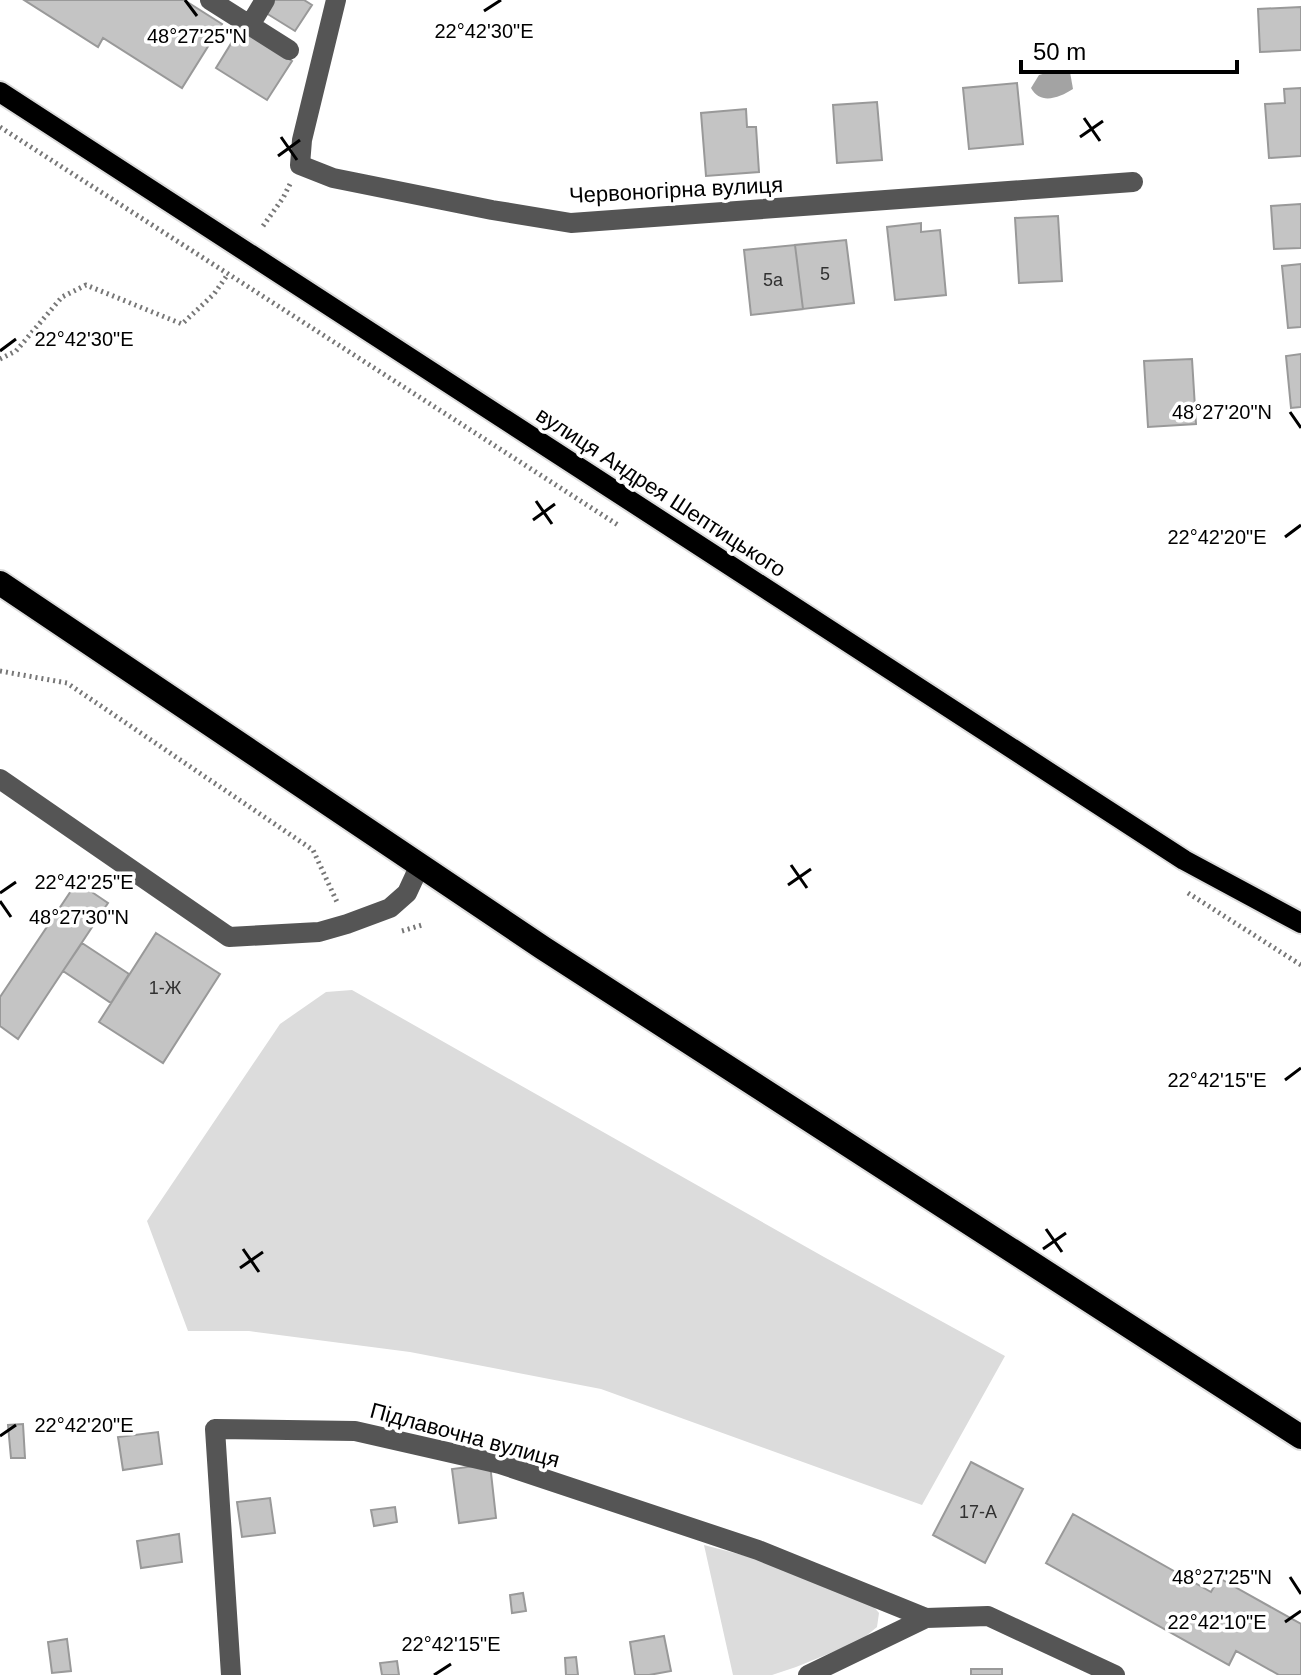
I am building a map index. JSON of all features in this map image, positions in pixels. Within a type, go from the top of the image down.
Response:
[{"type":"highway","points":[[0,583],[543,948],[1301,1437]]},
{"type":"main road","name":"вулиця Андрея Шептицького","points":[[0,92],[1184,860],[1301,923]]},
{"type":"street","points":[[210,0],[289,50]]},
{"type":"street","points":[[250,25],[265,0]]},
{"type":"street","points":[[300,165],[302,140],[336,0]]},
{"type":"street","name":"Червоногірна вулиця","points":[[300,165],[333,178],[571,223],[1133,182]]},
{"type":"street","points":[[0,779],[229,937],[319,932],[390,908],[407,893],[420,865]]},
{"type":"street","name":"Підлавочна вулиця","points":[[231,1675],[215,1429],[355,1431],[500,1464],[758,1550],[926,1618],[988,1616],[1115,1675]]},
{"type":"street","name":"Підлавочна вулиця","points":[[808,1675],[926,1618]]},
{"type":"path","points":[[263,226],[283,198],[300,165]]},
{"type":"path","points":[[0,359],[16,351],[62,297],[86,285],[182,324],[214,294],[228,274]]},
{"type":"path","points":[[0,671],[67,683],[313,850],[347,924]]},
{"type":"path","points":[[392,934],[422,925]]},
{"type":"shaded area","points":[[1057,70],[1070,72],[1073,89],[1050,98],[1039,97],[1031,88],[1039,75]]},
{"type":"shaded area","points":[[352,990],[1005,1356],[922,1505],[601,1389],[410,1352],[249,1331],[188,1331],[147,1221],[280,1024],[326,992]]},
{"type":"shaded area","points":[[704,1545],[769,1562],[869,1601],[879,1613],[877,1627],[860,1641],[772,1675],[733,1675]]},
{"type":"building","points":[[24,0],[184,0],[222,24],[182,88],[103,38],[98,47]]},
{"type":"building","points":[[274,0],[304,0],[312,5],[295,31],[266,13]]},
{"type":"building","points":[[1301,7],[1301,50],[1260,52],[1258,9]]},
{"type":"building","points":[[240,29],[292,61],[267,100],[216,68]]},
{"type":"building","points":[[1017,83],[1023,144],[969,149],[963,88]]},
{"type":"building","points":[[1301,88],[1301,156],[1269,158],[1265,104],[1285,103],[1284,89]]},
{"type":"building","points":[[877,102],[882,160],[837,163],[833,105]]},
{"type":"building","points":[[746,109],[747,127],[756,127],[759,172],[706,176],[701,113]]},
{"type":"building","points":[[1301,204],[1301,248],[1274,249],[1271,206]]},
{"type":"building","points":[[1058,216],[1062,281],[1019,283],[1015,218]]},
{"type":"building","points":[[921,223],[921,232],[940,230],[946,295],[895,300],[887,227]]},
{"type":"building","points":[[846,240],[854,303],[803,309],[795,245]]},
{"type":"building","points":[[795,245],[803,309],[751,315],[744,250]]},
{"type":"building","points":[[1301,264],[1301,327],[1288,328],[1282,266]]},
{"type":"building","points":[[1301,354],[1301,407],[1291,408],[1286,356]]},
{"type":"building","points":[[1192,359],[1196,424],[1148,427],[1144,361]]},
{"type":"building","points":[[77,882],[108,903],[18,1039],[0,1026],[0,997]]},
{"type":"building","points":[[156,933],[220,974],[163,1063],[99,1022]]},
{"type":"building","points":[[82,943],[129,974],[111,1003],[63,971]]},
{"type":"building","points":[[23,1424],[25,1458],[11,1458],[8,1425]]},
{"type":"building","points":[[158,1432],[162,1464],[123,1470],[118,1437]]},
{"type":"building","points":[[971,1462],[1023,1489],[985,1563],[933,1535]]},
{"type":"building","points":[[490,1464],[496,1518],[459,1523],[452,1469]]},
{"type":"building","points":[[270,1498],[275,1533],[242,1537],[237,1502]]},
{"type":"building","points":[[395,1507],[397,1522],[374,1526],[371,1510]]},
{"type":"building","points":[[1073,1514],[1211,1592],[1219,1578],[1301,1624],[1301,1675],[1279,1675],[1236,1651],[1229,1665],[1046,1563]]},
{"type":"building","points":[[179,1534],[182,1562],[141,1568],[137,1541]]},
{"type":"building","points":[[523,1593],[526,1611],[512,1613],[510,1595]]},
{"type":"building","points":[[664,1636],[671,1671],[635,1675],[630,1642]]},
{"type":"building","points":[[67,1639],[71,1671],[52,1673],[48,1642]]},
{"type":"building","points":[[576,1657],[578,1675],[566,1675],[565,1658]]},
{"type":"building","points":[[397,1661],[399,1675],[382,1675],[380,1663]]},
{"type":"building","points":[[971,1669],[1002,1669],[1002,1675],[971,1675]]}]
